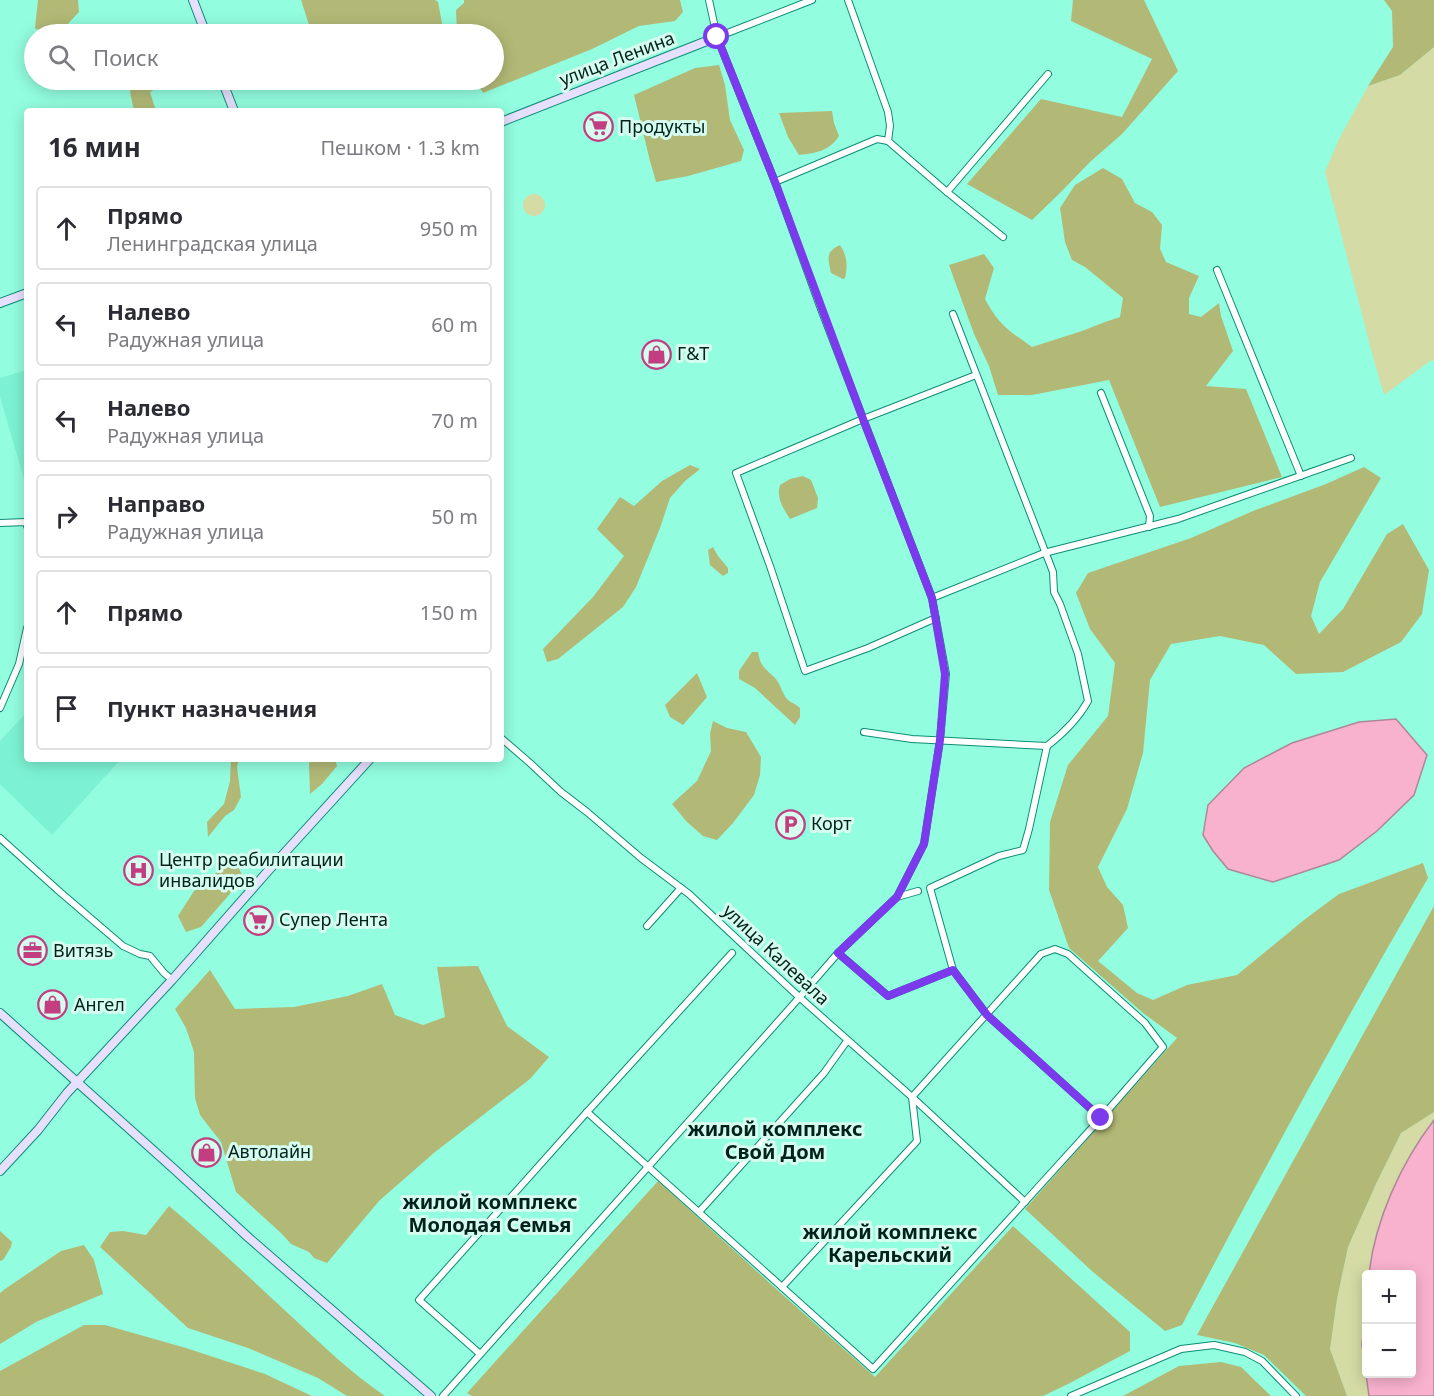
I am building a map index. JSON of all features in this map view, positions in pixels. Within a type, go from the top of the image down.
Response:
[{"type":"street","points":[[193,0],[202,24]]},
{"type":"street","points":[[443,1396],[838,953],[897,897],[924,844],[940,740],[945,674],[932,598],[775,182],[717,37],[709,0]]},
{"type":"street","name":"улица Ленина","points":[[504,121],[812,0]]},
{"type":"street","points":[[848,0],[888,112],[890,126],[888,141]]},
{"type":"street","points":[[947,192],[1048,74]]},
{"type":"street","points":[[226,90],[233,108]]},
{"type":"street","points":[[775,182],[877,139],[888,141],[1003,237]]},
{"type":"street","points":[[1217,270],[1301,476]]},
{"type":"street","points":[[0,303],[24,294]]},
{"type":"street","points":[[953,314],[1053,572],[1054,592],[1078,654],[1088,701],[1065,732],[1047,746],[1023,850],[999,856],[930,888],[953,970],[987,1015],[1101,1118]]},
{"type":"street","points":[[936,618],[868,648],[805,671],[736,473],[863,419],[976,375]]},
{"type":"street","points":[[1101,393],[1150,516],[1149,527]]},
{"type":"street","points":[[932,598],[1044,553],[1178,519],[1351,458]]},
{"type":"street","points":[[0,523],[24,524]]},
{"type":"street","points":[[0,708],[19,664],[24,642]]},
{"type":"street","points":[[864,732],[912,739],[1047,746]]},
{"type":"street","name":"улица Калевала","points":[[504,740],[561,792],[689,894],[1025,1202]]},
{"type":"street","points":[[0,1171],[367,762]]},
{"type":"street","points":[[0,838],[108,934],[131,951],[150,956],[172,980]]},
{"type":"street","points":[[647,926],[681,888]]},
{"type":"street","points":[[897,897],[918,891]]},
{"type":"street","points":[[480,1354],[419,1300],[587,1112],[732,953],[742,945]]},
{"type":"street","points":[[587,1112],[873,1369],[1163,1047],[1145,1023],[1068,954],[1055,949],[1041,954],[912,1098],[917,1141],[782,1287]]},
{"type":"street","points":[[838,953],[888,996],[953,970]]},
{"type":"street","points":[[0,1013],[249,1238],[430,1396]]},
{"type":"street","points":[[699,1212],[824,1072],[847,1041]]},
{"type":"street","points":[[1071,1396],[1181,1349],[1214,1345],[1245,1352],[1262,1361],[1296,1396]]},
{"type":"shaded area","points":[[38,0],[78,0],[79,12],[68,24],[35,24]]},
{"type":"shaded area","points":[[301,0],[435,0],[438,2],[442,24],[309,24]]},
{"type":"shaded area","points":[[464,0],[680,0],[683,12],[675,21],[639,26],[592,49],[504,85],[504,24],[457,24],[456,10],[464,3]]},
{"type":"shaded area","points":[[1073,0],[1144,0],[1178,71],[1122,134],[1090,162],[1032,220],[967,184],[1041,99],[1122,117],[1152,59],[1071,21]]},
{"type":"shaded area","points":[[1384,0],[1434,0],[1434,47],[1400,75],[1368,86],[1393,47],[1392,11]]},
{"type":"shaded area","points":[[1434,47],[1434,360],[1384,395],[1325,172],[1339,139],[1368,86],[1400,75]]},
{"type":"shaded area","points":[[719,65],[725,85],[730,120],[744,150],[741,161],[688,176],[656,182],[634,95],[695,68]]},
{"type":"shaded area","points":[[130,90],[154,90],[150,92],[155,108],[133,108]]},
{"type":"shaded area","points":[[832,111],[839,136],[831,145],[822,150],[799,155],[788,137],[779,113]]},
{"type":"shaded area","points":[[1103,168],[1122,179],[1135,203],[1152,212],[1162,225],[1160,249],[1166,262],[1199,276],[1189,298],[1189,314],[1201,317],[1219,303],[1233,351],[1206,386],[1246,389],[1282,477],[1160,507],[1109,380],[1032,395],[998,395],[989,366],[974,334],[949,265],[984,254],[994,268],[985,299],[1005,326],[1032,347],[1120,317],[1123,298],[1085,267],[1072,260],[1065,242],[1060,208],[1075,185]]},
{"type":"shaded area","points":[[530,194],[538,194],[545,201],[545,209],[538,216],[530,216],[523,209],[523,201]]},
{"type":"shaded area","points":[[840,245],[846,261],[846,273],[843,279],[831,273],[829,259],[832,250]]},
{"type":"shaded area","points":[[24,371],[24,479],[0,397],[0,378]]},
{"type":"shaded area","points":[[690,465],[700,469],[670,498],[636,587],[623,607],[558,659],[547,662],[543,649],[593,597],[624,556],[597,529],[620,497],[634,506],[662,481]]},
{"type":"shaded area","points":[[1364,467],[1381,478],[1320,582],[1311,616],[1319,634],[1343,609],[1387,534],[1403,524],[1429,570],[1422,614],[1401,642],[1343,672],[1296,674],[1264,645],[1220,636],[1171,644],[1150,680],[1143,753],[1127,809],[1098,867],[1107,887],[1123,905],[1128,928],[1098,961],[1137,993],[1153,1000],[1187,985],[1237,975],[1339,894],[1423,863],[1428,878],[1302,1100],[1182,1325],[1165,1331],[1093,1272],[1025,1209],[1177,1038],[1143,1013],[1069,948],[1049,890],[1050,822],[1068,765],[1108,716],[1115,663],[1090,629],[1076,593],[1088,573],[1191,538]]},
{"type":"shaded area","points":[[803,476],[811,480],[818,498],[817,508],[790,519],[780,499],[780,485],[790,479]]},
{"type":"shaded area","points":[[713,547],[728,568],[728,573],[723,576],[710,565],[708,550]]},
{"type":"shaded area","points":[[752,652],[758,652],[762,665],[776,679],[786,698],[800,708],[800,717],[795,725],[755,688],[739,679],[739,671]]},
{"type":"shaded area","points":[[697,673],[707,697],[683,725],[670,717],[665,705]]},
{"type":"shaded area","points":[[24,715],[24,762],[118,762],[52,835],[0,784],[0,741]]},
{"type":"shaded area","points":[[1396,719],[1427,755],[1414,795],[1377,831],[1339,860],[1273,882],[1228,869],[1213,851],[1203,835],[1208,805],[1244,768],[1292,743],[1359,722]]},
{"type":"shaded area","points":[[713,721],[727,728],[746,732],[761,757],[760,775],[754,795],[717,840],[703,836],[672,804],[697,781],[711,751],[710,734]]},
{"type":"shaded area","points":[[231,762],[238,762],[241,797],[234,810],[225,816],[208,837],[207,822],[224,804],[230,781]]},
{"type":"shaded area","points":[[309,762],[336,762],[337,766],[310,794]]},
{"type":"shaded area","points":[[237,864],[242,875],[229,895],[201,927],[186,932],[178,916],[194,891],[221,869]]},
{"type":"shaded area","points":[[1434,906],[1434,1112],[1401,1133],[1348,1247],[1330,1349],[1347,1396],[1306,1396],[1264,1355],[1235,1343],[1197,1335]]},
{"type":"shaded area","points":[[478,966],[507,1026],[549,1057],[530,1079],[435,1152],[379,1201],[327,1263],[291,1244],[236,1192],[221,1142],[200,1115],[195,1098],[194,1052],[186,1028],[175,1009],[210,970],[235,1009],[294,1007],[348,996],[382,984],[395,1015],[423,1025],[445,1017],[437,967]]},
{"type":"shaded area","points":[[1434,1112],[1434,1120],[1421,1138],[1371,1257],[1369,1270],[1362,1270],[1362,1378],[1367,1378],[1369,1396],[1347,1396],[1330,1349],[1337,1299],[1348,1247],[1401,1133]]},
{"type":"shaded area","points":[[1434,1120],[1434,1396],[1369,1396],[1367,1378],[1416,1378],[1416,1270],[1370,1270],[1377,1233],[1391,1193]]},
{"type":"shaded area","points":[[658,1181],[875,1377],[1013,1226],[1130,1332],[1130,1351],[1043,1396],[472,1396],[467,1393]]},
{"type":"shaded area","points":[[169,1206],[216,1246],[336,1358],[385,1396],[347,1396],[318,1378],[248,1348],[188,1328],[100,1247],[110,1232],[123,1231],[146,1235]]},
{"type":"shaded area","points":[[0,1231],[12,1242],[3,1260],[0,1261]]},
{"type":"shaded area","points":[[84,1245],[94,1260],[103,1294],[36,1322],[0,1344],[0,1293],[61,1251]]},
{"type":"shaded area","points":[[84,1325],[105,1325],[186,1348],[265,1374],[312,1396],[0,1396],[0,1371]]},
{"type":"shaded area","points":[[1221,1362],[1241,1367],[1271,1396],[1123,1396],[1179,1366]]},
{"type":"place","name":"Продукты","points":[[598,127]]},
{"type":"place","name":"Г&Т","points":[[656,354]]},
{"type":"place","name":"Корт","points":[[790,824]]},
{"type":"place","name":"Центр реабилитации инвалидов","points":[[138,870]]},
{"type":"place","name":"Супер Лента","points":[[258,920]]},
{"type":"place","name":"Витязь","points":[[32,951]]},
{"type":"place","name":"Ангел","points":[[53,1005]]},
{"type":"place","name":"Автолайн","points":[[207,1152]]},
{"type":"district","name":"жилой комплекс Свой Дом","points":[[775,1140]]},
{"type":"district","name":"жилой комплекс Молодая Семья","points":[[490,1214]]},
{"type":"district","name":"жилой комплекс Карельский","points":[[890,1244]]},
{"type":"route","points":[[717,37],[775,182],[821,309],[932,598],[945,674],[940,740],[924,844],[897,897],[838,953],[888,996],[953,970],[987,1015],[1101,1118]]}]
